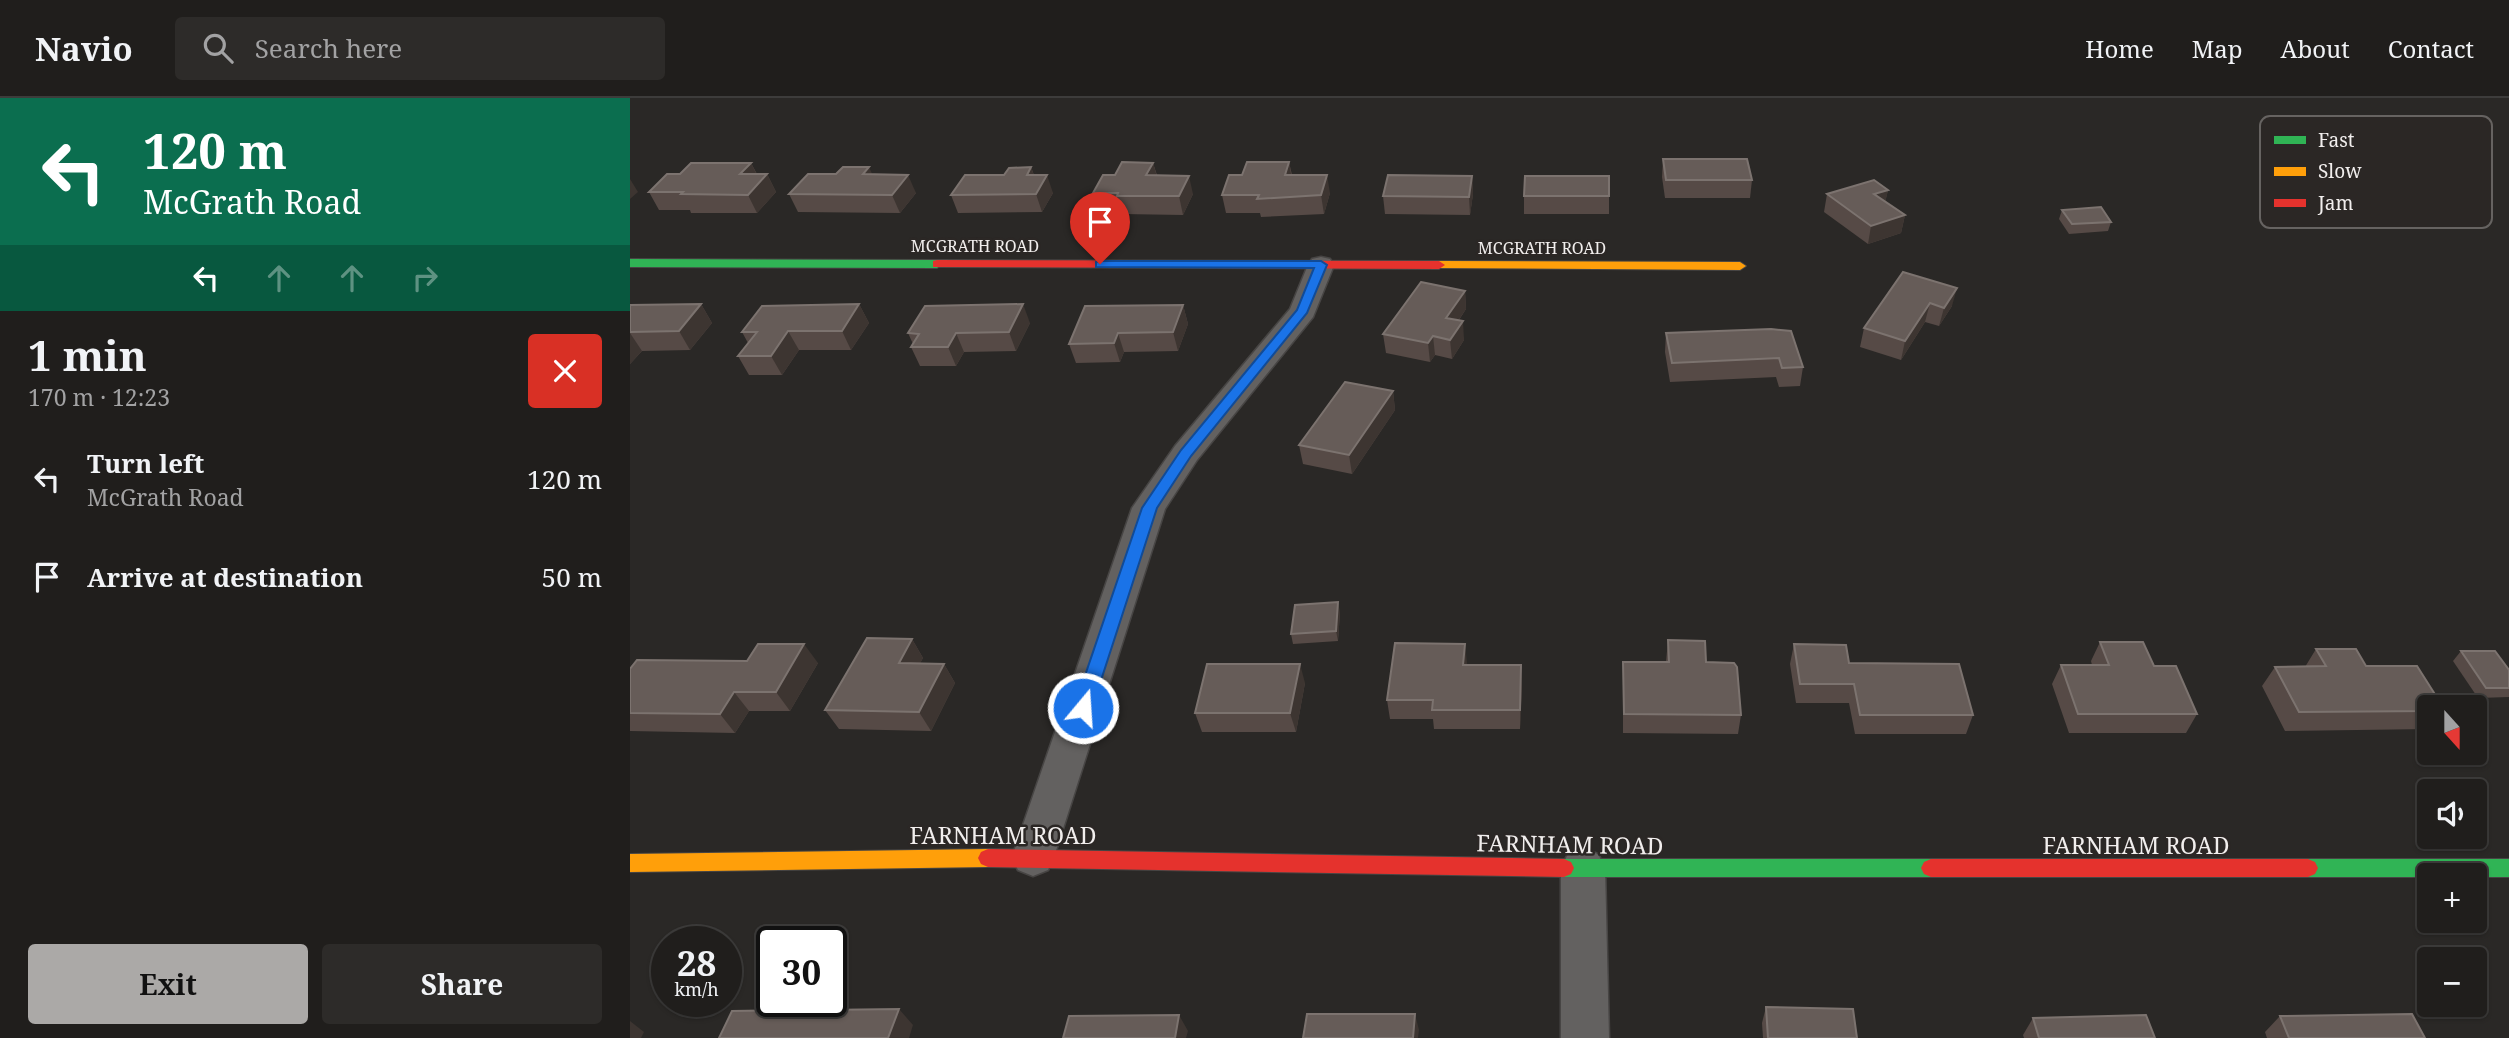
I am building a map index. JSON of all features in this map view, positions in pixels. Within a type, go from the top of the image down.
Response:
[{"type":"street","name":"MCGRATH ROAD","points":[[630,263],[1740,266]]},
{"type":"street","points":[[1033,857],[1149,508],[1186,453],[1303,311],[1321,265]]},
{"type":"street","name":"FARNHAM ROAD","points":[[630,863],[1033,857],[1583,869],[2509,868]]},
{"type":"street","points":[[1583,869],[1585,1038]]},
{"type":"building","points":[[1663,159],[1747,159],[1752,180],[1666,180]]},
{"type":"building","points":[[1122,162],[1153,163],[1146,175],[1189,176],[1179,196],[1117,196],[1118,193],[1093,193],[1103,175],[1115,175]]},
{"type":"building","points":[[1247,162],[1289,162],[1285,175],[1327,175],[1321,195],[1257,199],[1259,195],[1222,195],[1229,175],[1242,175]]},
{"type":"building","points":[[691,163],[751,163],[740,174],[767,174],[748,195],[649,192],[667,174],[680,174]]},
{"type":"building","points":[[843,167],[869,167],[863,174],[908,175],[892,195],[789,194],[808,174],[836,174]]},
{"type":"building","points":[[1031,167],[1027,175],[1047,175],[1036,194],[951,195],[965,175],[1004,175],[1009,168]]},
{"type":"building","points":[[1388,175],[1472,176],[1469,197],[1383,196]]},
{"type":"building","points":[[1525,176],[1609,176],[1609,196],[1524,196]]},
{"type":"building","points":[[1874,180],[1888,190],[1874,194],[1905,215],[1871,226],[1827,194]]},
{"type":"building","points":[[2101,207],[2111,222],[2072,224],[2062,210]]},
{"type":"building","points":[[1903,272],[1957,288],[1944,308],[1930,303],[1905,341],[1864,328]]},
{"type":"building","points":[[1421,282],[1465,291],[1446,318],[1463,321],[1450,340],[1433,336],[1428,343],[1383,334]]},
{"type":"building","points":[[701,304],[679,331],[630,332],[630,305]]},
{"type":"building","points":[[859,304],[842,331],[788,331],[771,356],[738,356],[757,332],[742,332],[762,306]]},
{"type":"building","points":[[1023,304],[1009,332],[956,333],[948,347],[911,347],[919,334],[908,333],[925,306]]},
{"type":"building","points":[[1183,305],[1173,332],[1118,333],[1114,343],[1069,344],[1085,306]]},
{"type":"building","points":[[1771,329],[1791,331],[1803,367],[1782,368],[1779,358],[1672,363],[1666,333]]},
{"type":"building","points":[[1345,382],[1393,391],[1349,455],[1299,445]]},
{"type":"building","points":[[1338,602],[1336,631],[1291,634],[1295,605]]},
{"type":"building","points":[[867,638],[912,639],[899,663],[944,664],[919,712],[825,710]]},
{"type":"building","points":[[1668,640],[1705,641],[1706,662],[1734,663],[1737,667],[1741,715],[1624,714],[1623,662],[1669,662]]},
{"type":"building","points":[[2100,642],[2143,642],[2154,666],[2176,666],[2197,714],[2078,714],[2061,665],[2109,665]]},
{"type":"building","points":[[1395,643],[1465,644],[1463,665],[1521,665],[1520,710],[1432,710],[1433,700],[1387,700]]},
{"type":"building","points":[[758,644],[804,644],[776,692],[734,692],[720,714],[630,713],[630,669],[637,660],[747,661]]},
{"type":"building","points":[[1794,644],[1846,645],[1849,663],[1959,664],[1973,715],[1860,715],[1854,684],[1800,684]]},
{"type":"building","points":[[2316,649],[2356,649],[2366,666],[2417,666],[2435,695],[2417,695],[2417,711],[2299,712],[2275,667],[2326,666]]},
{"type":"building","points":[[2461,651],[2495,651],[2509,670],[2509,688],[2486,688]]},
{"type":"building","points":[[1207,664],[1300,664],[1290,713],[1195,713]]},
{"type":"building","points":[[1766,1007],[1853,1009],[1857,1038],[1768,1038]]},
{"type":"building","points":[[899,1009],[888,1038],[719,1038],[729,1017],[742,1017],[742,1011],[756,1011],[756,1017],[847,1017],[847,1010]]},
{"type":"building","points":[[1307,1014],[1415,1014],[1413,1038],[1303,1038]]},
{"type":"building","points":[[2412,1014],[2425,1038],[2289,1038],[2280,1016]]},
{"type":"building","points":[[1179,1015],[1175,1038],[1063,1038],[1069,1016]]},
{"type":"building","points":[[2146,1015],[2155,1038],[2039,1038],[2033,1018]]},
{"type":"traffic: fast","points":[[630,263],[937,264]]},
{"type":"traffic: fast","points":[[1564,868],[1931,868]]},
{"type":"traffic: fast","points":[[2308,868],[2509,868]]},
{"type":"traffic: slow","points":[[1439,265],[1740,266]]},
{"type":"traffic: slow","points":[[630,863],[988,858]]},
{"type":"traffic: jam","points":[[937,264],[1439,265]]},
{"type":"traffic: jam","points":[[988,858],[1564,868]]},
{"type":"traffic: jam","points":[[1931,868],[2308,868]]},
{"type":"route","points":[[1083,708],[1149,508],[1186,453],[1303,311],[1321,265],[1100,264]]}]
